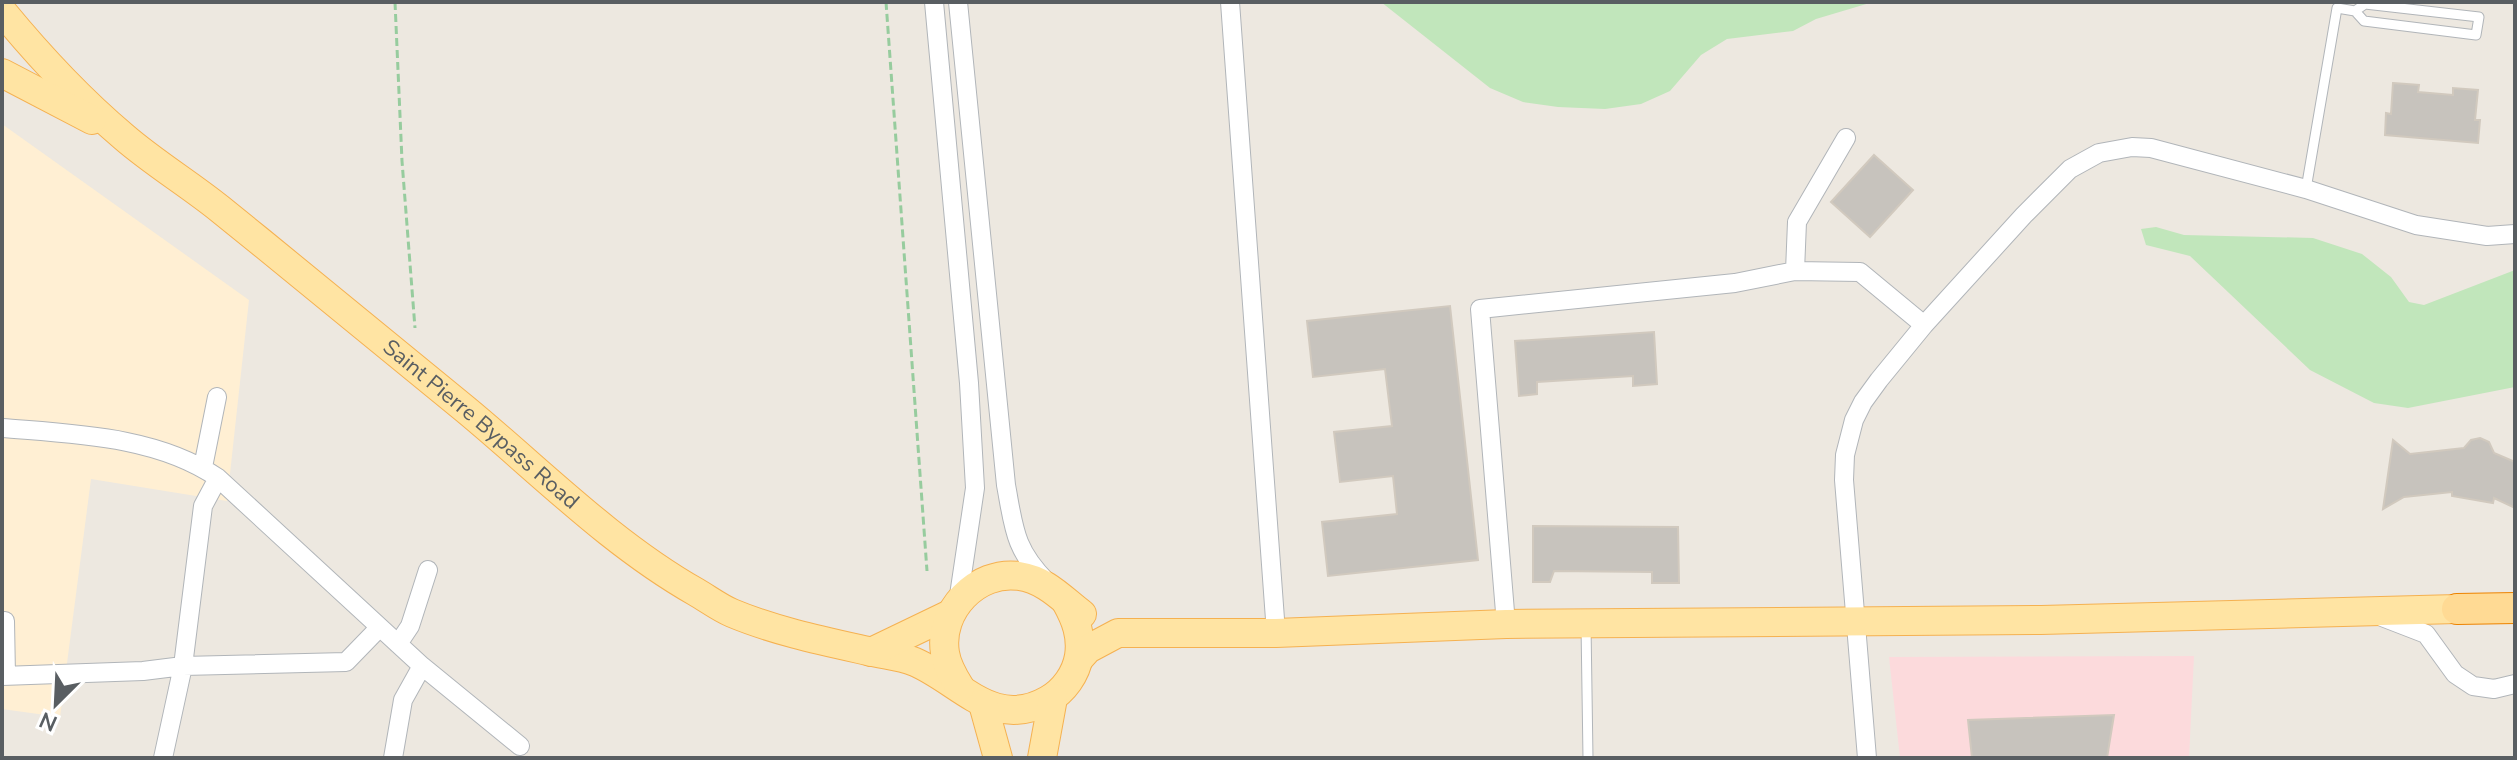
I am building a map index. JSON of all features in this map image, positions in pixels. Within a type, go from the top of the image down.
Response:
[{"type":"highway","points":[[2457,609],[2509,614]]},
{"type":"main road","points":[[2,11],[36,53],[124,137]]},
{"type":"main road","points":[[2,73],[124,137]]},
{"type":"main road","name":"Saint Pierre Bypass Road","points":[[124,137],[215,205],[617,539],[670,577],[731,613],[918,663],[960,687]]},
{"type":"main road","points":[[871,652],[954,608],[974,587],[995,577],[1007,576],[1040,581],[1084,615],[1118,633],[1276,633],[1506,624],[2041,620],[2457,609]]},
{"type":"main road","points":[[1062,598],[1076,620],[1080,639],[1079,659]]},
{"type":"main road","points":[[954,608],[945,633],[945,652],[950,670],[960,687],[983,704],[1000,710],[1019,711],[1037,707],[1053,698],[1064,687],[1088,649],[1118,633]]},
{"type":"main road","points":[[1042,758],[1053,698]]},
{"type":"main road","points":[[983,704],[998,758]]},
{"type":"street","points":[[934,2],[969,383],[975,488],[954,608]]},
{"type":"street","points":[[958,2],[1006,485],[1016,540],[1029,564],[1062,598]]},
{"type":"street","points":[[1230,2],[1276,633]]},
{"type":"street","points":[[1795,271],[1797,222],[1846,138]]},
{"type":"street","points":[[1867,758],[1844,480],[1849,436],[1863,402],[1924,325],[2062,177],[2082,161],[2099,153],[2114,149],[2151,148],[2306,189],[2416,225],[2487,236],[2515,234]]},
{"type":"street","points":[[1506,624],[1480,309],[1735,283],[1795,271],[1860,272],[1924,325]]},
{"type":"street","points":[[163,758],[183,666],[210,472],[217,397]]},
{"type":"street","points":[[2,428],[112,440],[166,453],[210,472],[379,628],[520,746]]},
{"type":"street","points":[[398,644],[410,626],[428,570]]},
{"type":"street","points":[[2359,610],[2426,634],[2455,674],[2473,686],[2494,689],[2515,684]]},
{"type":"street","points":[[5,621],[4,676],[143,671],[183,666],[346,662],[379,628]]},
{"type":"street","points":[[393,758],[403,700],[422,666]]},
{"type":"lane","points":[[2306,189],[2337,5],[2355,11],[2364,21],[2476,35],[2479,17],[2365,4],[2355,11]]},
{"type":"lane","points":[[1586,624],[1588,758]]},
{"type":"path","points":[[395,2],[402,161],[415,328]]},
{"type":"path","points":[[886,2],[927,571]]},
{"type":"shaded area","points":[[2,124],[249,300],[227,501],[91,479],[60,717],[2,709]]},
{"type":"shaded area","points":[[2194,656],[2189,758],[1900,758],[1889,657]]},
{"type":"green space","points":[[1381,2],[1873,2],[1816,19],[1793,31],[1727,39],[1701,55],[1670,91],[1641,104],[1605,109],[1523,102],[1490,88]]},
{"type":"green space","points":[[2156,227],[2184,235],[2313,238],[2362,254],[2391,277],[2409,302],[2424,305],[2515,270],[2515,387],[2408,408],[2374,403],[2310,370],[2190,256],[2146,245],[2141,229]]},
{"type":"building","points":[[2393,83],[2419,85],[2418,92],[2453,95],[2453,88],[2478,90],[2475,120],[2480,120],[2478,143],[2385,135],[2386,113],[2391,114]]},
{"type":"building","points":[[1874,155],[1913,190],[1870,237],[1831,202]]},
{"type":"building","points":[[1450,306],[1478,560],[1328,576],[1322,522],[1397,514],[1393,476],[1340,482],[1334,432],[1392,426],[1385,369],[1313,377],[1307,321]]},
{"type":"building","points":[[1654,332],[1657,384],[1633,386],[1633,376],[1537,382],[1537,394],[1519,396],[1515,341]]},
{"type":"building","points":[[2480,438],[2489,442],[2494,453],[2515,462],[2515,508],[2494,498],[2493,503],[2452,496],[2452,492],[2404,497],[2383,509],[2393,440],[2410,454],[2464,448],[2471,440]]},
{"type":"building","points":[[1533,526],[1678,527],[1679,583],[1652,583],[1652,572],[1554,571],[1550,582],[1533,582]]},
{"type":"building","points":[[2114,715],[2107,758],[1972,758],[1968,720]]}]
